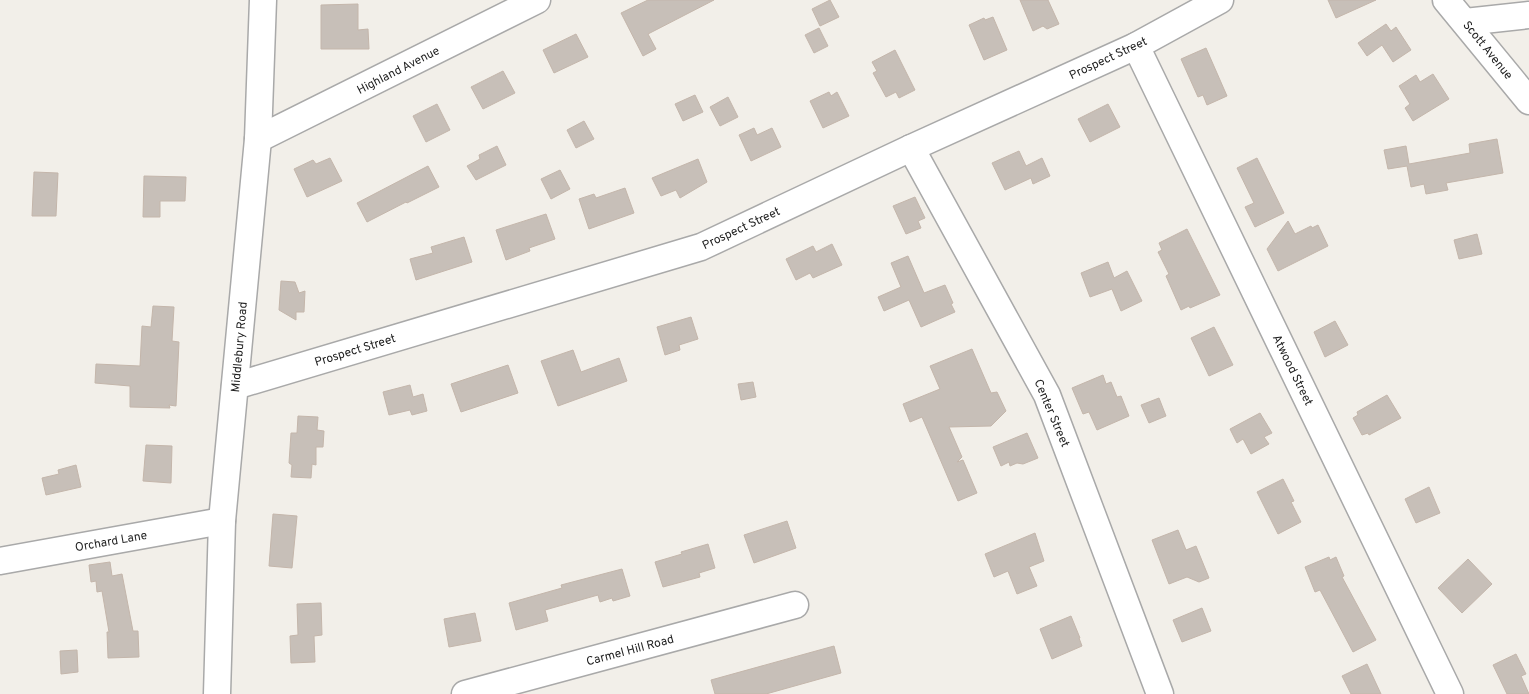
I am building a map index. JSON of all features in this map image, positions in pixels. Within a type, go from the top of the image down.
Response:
[{"type":"street","name":"Middlebury Road","points":[[217,694],[222,521],[258,139],[263,0]]},
{"type":"street","name":"Highland Avenue","points":[[258,139],[537,0]]},
{"type":"street","name":"Prospect Street","points":[[235,386],[701,247],[910,148],[1136,46],[1220,0]]},
{"type":"street","name":"Scott Avenue","points":[[1446,0],[1529,101]]},
{"type":"street","points":[[1465,22],[1529,15]]},
{"type":"street","name":"Atwood Street","points":[[1136,46],[1450,694]]},
{"type":"street","name":"Center Street","points":[[910,148],[1047,395],[1160,694]]},
{"type":"street","name":"Orchard Lane","points":[[0,561],[222,521]]},
{"type":"street","name":"Carmel Hill Road","points":[[466,694],[795,605]]},
{"type":"building","points":[[648,0],[714,0],[648,34],[656,49],[643,56],[621,13]]},
{"type":"building","points":[[830,0],[839,17],[820,26],[812,9]]},
{"type":"building","points":[[1020,0],[1048,0],[1059,24],[1047,29],[1043,26],[1033,31]]},
{"type":"building","points":[[1328,0],[1376,0],[1336,18]]},
{"type":"building","points":[[358,4],[358,30],[368,29],[369,49],[321,49],[321,5]]},
{"type":"building","points":[[993,17],[1007,50],[984,60],[969,25],[984,18],[985,20]]},
{"type":"building","points":[[1386,24],[1391,31],[1396,27],[1411,50],[1393,62],[1382,45],[1367,56],[1358,43]]},
{"type":"building","points":[[819,28],[828,46],[814,53],[805,35]]},
{"type":"building","points":[[576,34],[588,57],[554,73],[543,50]]},
{"type":"building","points":[[1206,48],[1227,96],[1207,105],[1203,95],[1198,97],[1181,59]]},
{"type":"building","points":[[895,50],[915,90],[899,98],[896,92],[886,97],[873,73],[877,71],[872,62]]},
{"type":"building","points":[[503,71],[515,93],[483,109],[471,87]]},
{"type":"building","points":[[1433,74],[1449,99],[1413,121],[1405,108],[1410,104],[1399,86],[1416,75],[1420,82]]},
{"type":"building","points":[[829,92],[831,96],[837,92],[849,116],[823,128],[810,101]]},
{"type":"building","points":[[695,95],[703,112],[683,121],[675,104]]},
{"type":"building","points":[[728,97],[738,117],[720,126],[710,107]]},
{"type":"building","points":[[437,104],[450,130],[426,142],[413,116]]},
{"type":"building","points":[[1108,104],[1120,127],[1090,142],[1078,119]]},
{"type":"building","points":[[584,121],[594,139],[576,148],[567,130]]},
{"type":"building","points":[[754,128],[757,135],[772,128],[781,147],[751,161],[739,135]]},
{"type":"building","points":[[1497,139],[1503,173],[1446,183],[1448,190],[1426,194],[1424,184],[1411,187],[1407,166],[1388,169],[1384,150],[1406,146],[1409,164],[1470,153],[1469,144]]},
{"type":"building","points":[[497,146],[506,165],[476,180],[467,166],[480,159],[479,155]]},
{"type":"building","points":[[1019,151],[1026,166],[1042,158],[1050,176],[1033,184],[1031,178],[1005,190],[992,163]]},
{"type":"building","points":[[330,158],[342,181],[307,197],[294,169],[313,160],[316,164]]},
{"type":"building","points":[[1257,158],[1284,213],[1255,227],[1245,207],[1254,203],[1237,168]]},
{"type":"building","points":[[698,159],[707,182],[680,198],[676,190],[661,196],[652,178]]},
{"type":"building","points":[[428,166],[439,187],[367,222],[357,203]]},
{"type":"building","points":[[560,170],[570,189],[551,199],[541,179]]},
{"type":"building","points":[[34,172],[58,173],[56,216],[32,216]]},
{"type":"building","points":[[144,176],[186,177],[185,201],[160,201],[160,217],[143,217]]},
{"type":"building","points":[[625,188],[634,213],[589,229],[579,199],[594,194],[596,198]]},
{"type":"building","points":[[915,197],[925,218],[918,221],[921,228],[906,234],[893,206]]},
{"type":"building","points":[[546,214],[555,239],[529,248],[530,251],[506,260],[496,230]]},
{"type":"building","points":[[1288,221],[1295,234],[1311,226],[1312,228],[1318,225],[1328,246],[1278,271],[1267,249]]},
{"type":"building","points":[[1187,229],[1220,295],[1181,310],[1166,276],[1169,274],[1158,252],[1162,250],[1159,243]]},
{"type":"building","points":[[1477,234],[1482,254],[1459,259],[1454,240]]},
{"type":"building","points":[[464,237],[472,262],[416,280],[410,259],[433,253],[431,247]]},
{"type":"building","points":[[832,244],[842,265],[813,278],[810,273],[796,280],[786,259],[813,246],[816,252]]},
{"type":"building","points":[[908,256],[924,293],[945,285],[955,312],[921,327],[909,300],[884,311],[878,297],[901,287],[891,263]]},
{"type":"building","points":[[1108,262],[1114,278],[1127,271],[1142,301],[1121,311],[1112,289],[1090,297],[1081,273]]},
{"type":"building","points":[[281,281],[295,282],[299,293],[305,291],[304,312],[296,312],[296,320],[279,310]]},
{"type":"building","points":[[153,306],[174,307],[172,341],[179,342],[176,406],[169,405],[170,408],[130,407],[130,386],[95,383],[96,364],[140,366],[142,326],[151,327]]},
{"type":"building","points":[[691,317],[698,339],[679,345],[680,350],[665,355],[657,327]]},
{"type":"building","points":[[1335,321],[1348,345],[1325,357],[1314,332]]},
{"type":"building","points":[[1214,327],[1233,365],[1209,376],[1191,338]]},
{"type":"building","points":[[972,349],[991,393],[997,392],[1006,411],[991,426],[949,427],[962,457],[957,462],[963,460],[977,493],[958,501],[922,417],[910,422],[903,404],[940,389],[930,366]]},
{"type":"building","points":[[573,350],[581,372],[619,358],[627,381],[558,406],[541,361]]},
{"type":"building","points":[[508,365],[518,393],[461,412],[451,384]]},
{"type":"building","points":[[1103,375],[1106,384],[1111,382],[1117,397],[1121,396],[1129,416],[1097,430],[1089,412],[1083,414],[1072,388]]},
{"type":"building","points":[[753,382],[756,397],[741,400],[738,384]]},
{"type":"building","points":[[410,385],[413,397],[423,394],[427,411],[412,415],[410,410],[389,415],[383,392]]},
{"type":"building","points":[[1387,395],[1401,418],[1369,435],[1368,433],[1362,435],[1353,418],[1358,415],[1357,412]]},
{"type":"building","points":[[1159,398],[1166,416],[1149,423],[1141,405]]},
{"type":"building","points":[[1260,413],[1272,433],[1264,437],[1269,444],[1251,454],[1243,439],[1237,443],[1230,429]]},
{"type":"building","points":[[298,416],[318,417],[317,430],[324,431],[323,447],[316,447],[316,465],[312,464],[311,478],[291,477],[292,465],[289,463],[291,433],[297,433]]},
{"type":"building","points":[[1027,433],[1038,458],[1023,464],[1017,463],[1010,466],[1009,462],[1001,466],[993,447]]},
{"type":"building","points":[[146,445],[172,446],[171,483],[143,481]]},
{"type":"building","points":[[76,465],[81,487],[46,495],[42,478],[59,474],[58,470]]},
{"type":"building","points":[[1283,479],[1294,501],[1291,502],[1301,522],[1278,534],[1257,492]]},
{"type":"building","points":[[1429,487],[1440,513],[1416,523],[1405,499]]},
{"type":"building","points":[[273,514],[297,516],[292,568],[269,566]]},
{"type":"building","points":[[787,521],[796,548],[754,563],[744,535]]},
{"type":"building","points":[[1178,530],[1186,550],[1196,546],[1209,578],[1199,582],[1187,577],[1169,584],[1152,540]]},
{"type":"building","points":[[1035,533],[1044,561],[1029,567],[1037,586],[1017,594],[1008,571],[994,577],[985,554]]},
{"type":"building","points":[[708,544],[715,568],[699,573],[700,577],[663,587],[655,562]]},
{"type":"building","points":[[1329,557],[1330,560],[1336,557],[1344,576],[1342,577],[1376,640],[1353,652],[1320,590],[1315,592],[1305,567]]},
{"type":"building","points":[[1468,559],[1492,584],[1462,613],[1438,588]]},
{"type":"building","points":[[110,562],[112,576],[122,574],[133,631],[138,631],[139,657],[108,658],[107,632],[109,632],[102,591],[97,592],[96,581],[91,582],[89,565]]},
{"type":"building","points":[[622,569],[630,596],[613,601],[612,598],[600,602],[598,595],[545,610],[548,621],[516,630],[509,603],[562,588],[561,585]]},
{"type":"building","points":[[321,603],[322,635],[314,636],[315,662],[291,663],[290,636],[298,635],[297,604]]},
{"type":"building","points":[[1202,608],[1211,631],[1182,642],[1173,620]]},
{"type":"building","points":[[475,613],[481,641],[449,647],[444,619]]},
{"type":"building","points":[[1071,616],[1082,646],[1052,659],[1040,629]]},
{"type":"building","points":[[834,646],[841,673],[766,694],[715,694],[711,680]]},
{"type":"building","points":[[77,650],[78,672],[61,674],[60,651]]},
{"type":"building","points":[[1516,654],[1526,674],[1521,676],[1529,694],[1507,694],[1493,665]]},
{"type":"building","points":[[1367,664],[1381,694],[1351,694],[1342,676]]}]
